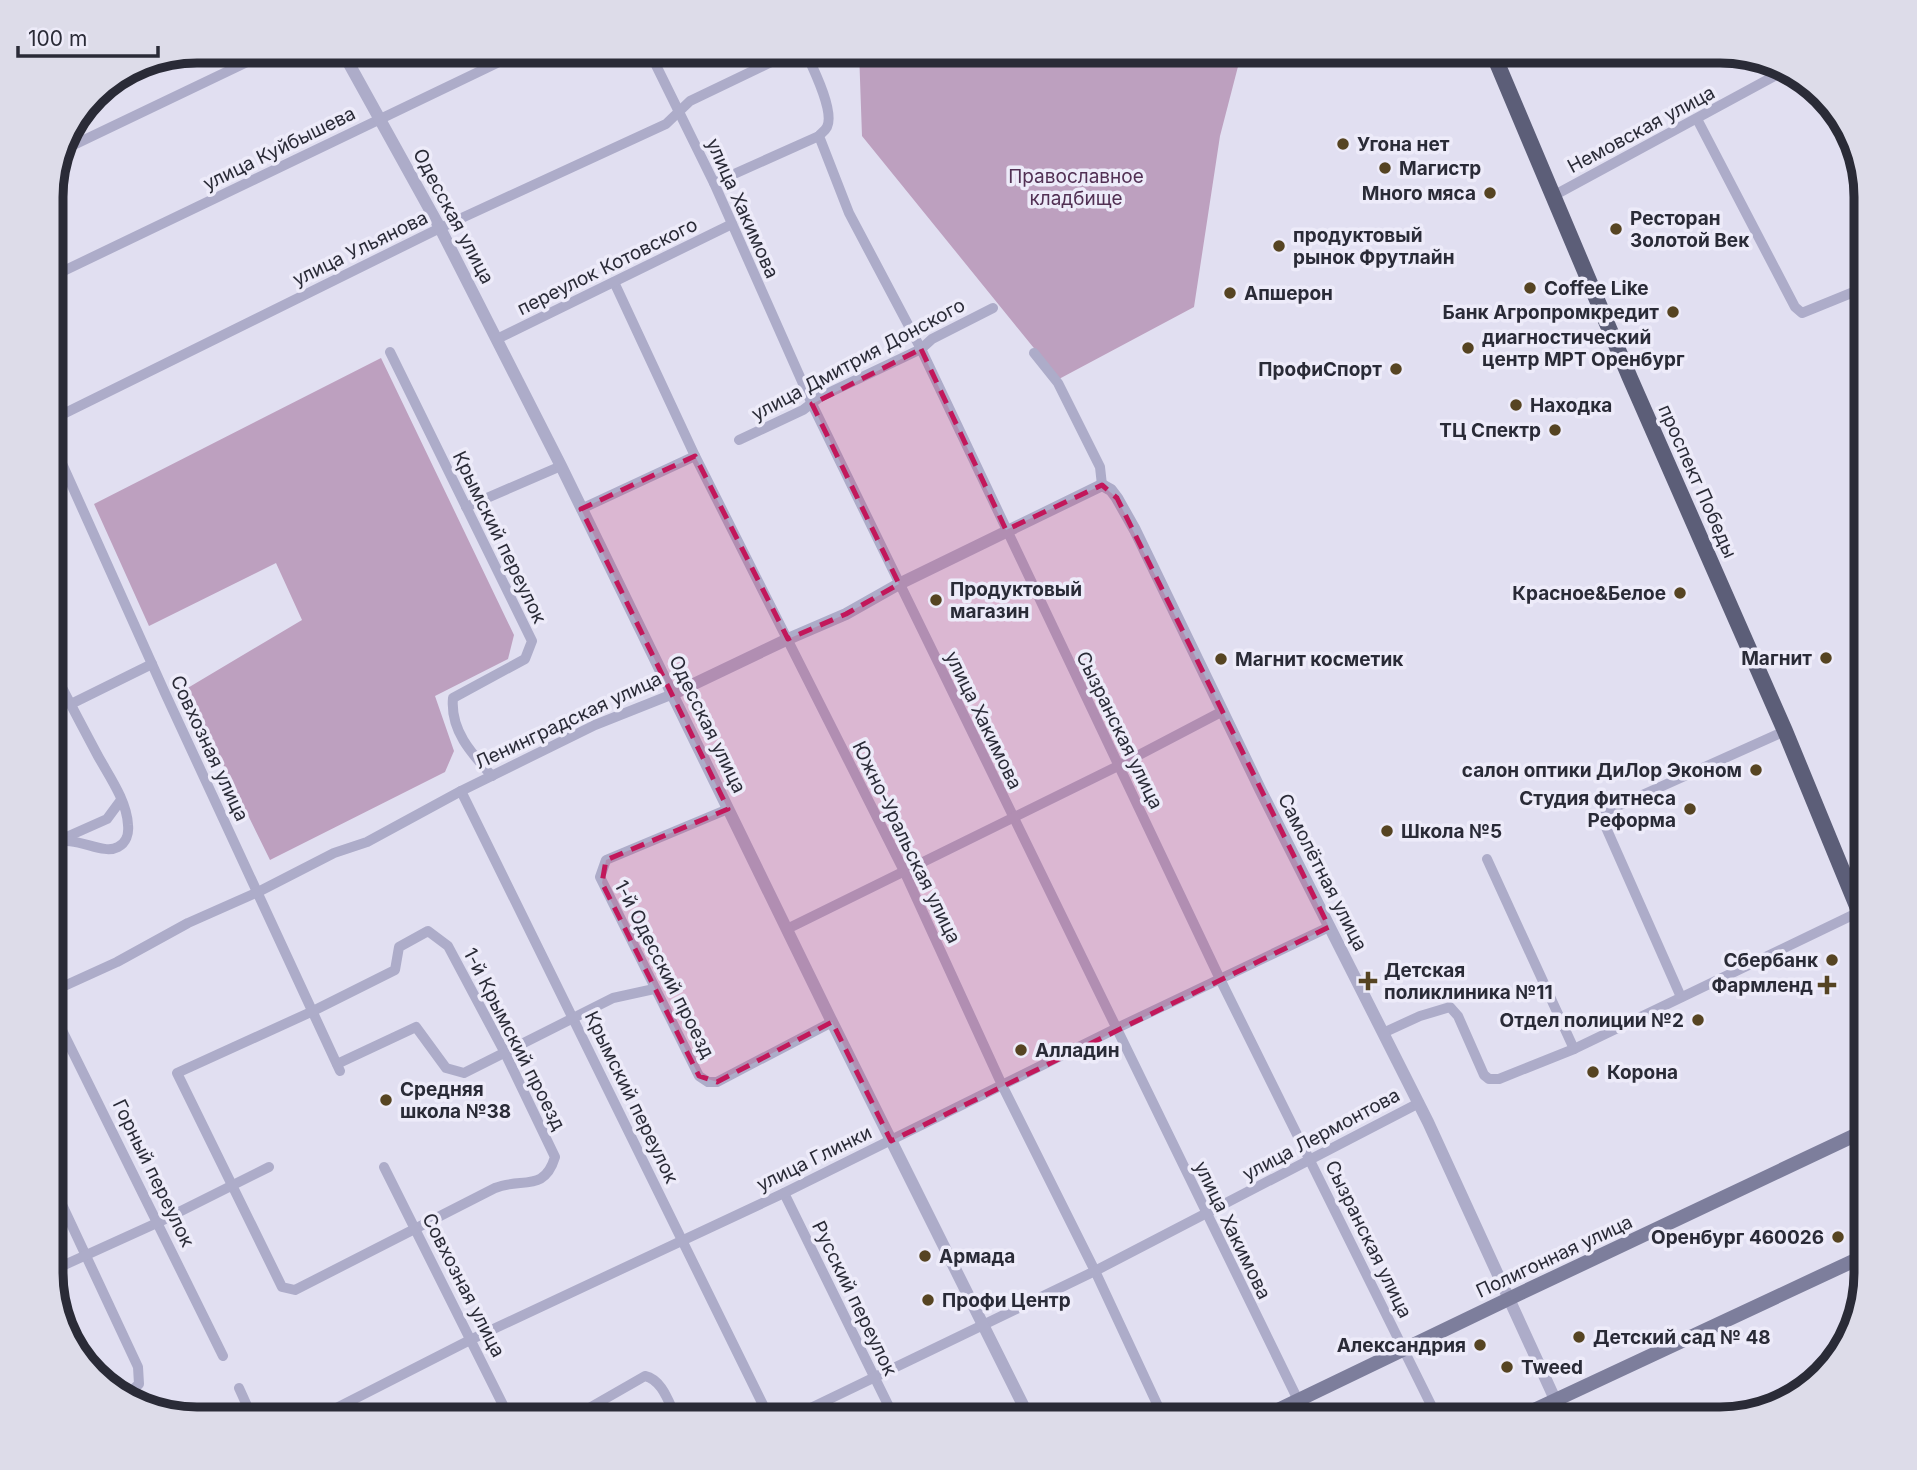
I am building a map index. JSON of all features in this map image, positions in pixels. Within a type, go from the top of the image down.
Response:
[{"type":"main road","name":"проспект Победы","points":[[1497,63],[1630,378],[1785,731],[1854,900]]},
{"type":"main road","name":"Полигонная улица","points":[[1284,1407],[1854,1136]]},
{"type":"main road","points":[[1540,1407],[1854,1261]]},
{"type":"street","points":[[74,144],[245,63]]},
{"type":"street","name":"Одесская улица","points":[[349,63],[440,228],[561,466],[832,1022],[1024,1407]]},
{"type":"street","name":"улица Куйбышева","points":[[63,271],[497,63]]},
{"type":"street","name":"улица Хакимова","points":[[655,63],[714,183],[812,404],[1298,1400]]},
{"type":"street","name":"улица Ульянова","points":[[63,414],[440,228],[666,124],[690,101],[769,63]]},
{"type":"street","points":[[714,183],[819,136],[827,127],[829,114],[811,63]]},
{"type":"street","name":"Немовская улица","points":[[1553,196],[1776,76]]},
{"type":"street","points":[[1697,119],[1795,307],[1802,313],[1854,292]]},
{"type":"street","name":"Сызранская улица","points":[[819,136],[849,213],[921,349],[1220,979],[1432,1407]]},
{"type":"street","name":"переулок Котовского","points":[[497,339],[732,224]]},
{"type":"street","name":"Южно-Уральская улица","points":[[614,282],[695,456],[904,871],[1002,1084],[1095,1271],[1158,1407]]},
{"type":"street","name":"улица Дмитрия Донского","points":[[739,440],[812,404],[820,397],[921,349],[932,339],[993,308]]},
{"type":"street","name":"Крымский переулок","points":[[390,352],[532,641],[525,659],[453,698],[452,713],[456,729],[492,776]]},
{"type":"street","name":"Самолётная улица","points":[[1034,353],[1058,383],[1100,467],[1102,485],[1111,490],[1117,498],[1419,1103],[1558,1407]]},
{"type":"street","points":[[581,509],[695,456]]},
{"type":"street","name":"Совхозная улица","points":[[63,466],[338,1068],[416,1027],[446,1068],[464,1073],[505,1053]]},
{"type":"street","points":[[466,507],[561,466]]},
{"type":"street","name":"Ленинградская улица","points":[[63,987],[334,853],[368,842],[461,791],[613,716],[673,694],[846,614],[1006,530],[1102,485]]},
{"type":"street","points":[[71,704],[152,664]]},
{"type":"street","points":[[63,689],[121,800],[128,825],[127,839],[120,847],[110,850],[63,839]]},
{"type":"street","points":[[787,929],[1118,766],[1223,710]]},
{"type":"street","points":[[1681,998],[1600,814],[1785,731]]},
{"type":"street","name":"Крымский переулок","points":[[461,791],[575,1018],[681,1241],[764,1407]]},
{"type":"street","points":[[63,839],[107,819],[121,800]]},
{"type":"street","name":"1-й Одесский проезд","points":[[728,809],[606,860],[602,869],[602,883],[699,1076],[708,1082],[718,1082],[832,1022]]},
{"type":"street","points":[[1487,859],[1574,1049]]},
{"type":"street","points":[[1383,1033],[1420,1016],[1450,1007],[1458,1017],[1480,1068],[1489,1079],[1499,1079],[1574,1049],[1854,914]]},
{"type":"street","name":"улица Глинки","points":[[339,1407],[472,1339],[784,1193],[1002,1084],[1329,927]]},
{"type":"street","name":"1-й Крымский проезд","points":[[231,1186],[282,1287],[295,1290],[415,1227],[506,1184],[531,1184],[543,1179],[551,1169],[555,1157],[505,1053],[448,946],[428,931],[399,947],[395,970],[311,1012]]},
{"type":"street","points":[[505,1053],[613,998],[654,989]]},
{"type":"street","points":[[231,1186],[177,1073],[311,1012]]},
{"type":"street","name":"Горный переулок","points":[[63,1031],[223,1356]]},
{"type":"street","name":"улица Лермонтова","points":[[812,1407],[1095,1271],[1419,1103]]},
{"type":"street","points":[[63,1266],[269,1167]]},
{"type":"street","name":"Совхозная улица","points":[[384,1167],[504,1407]]},
{"type":"street","name":"Русский переулок","points":[[784,1193],[889,1407]]},
{"type":"street","points":[[63,1205],[138,1367],[139,1384],[133,1390]]},
{"type":"street","points":[[591,1407],[645,1376],[653,1378],[659,1385],[671,1407]]},
{"type":"street","points":[[239,1388],[248,1407]]},
{"type":"highlighted area","points":[[921,349],[1006,530],[1102,485],[1117,498],[1329,927],[891,1141],[832,1022],[717,1082],[699,1076],[602,883],[606,860],[728,809],[581,509],[695,456],[788,639],[846,614],[899,584],[812,404]]},
{"type":"green space","name":"Православное кладбище","points":[[859,63],[1239,63],[1220,136],[1194,307],[1059,379],[862,136]]},
{"type":"green space","points":[[381,358],[514,635],[508,659],[435,696],[454,751],[445,772],[270,860],[186,689],[302,620],[276,563],[149,626],[94,504]]},
{"type":"place","name":"Угона нет","points":[[1343,144]]},
{"type":"place","name":"Магистр","points":[[1385,168]]},
{"type":"place","name":"Много мяса","points":[[1490,193]]},
{"type":"place","name":"Ресторан Золотой Век","points":[[1616,229]]},
{"type":"place","name":"продуктовый рынок Фрутлайн","points":[[1279,246]]},
{"type":"place","name":"Coffee Like","points":[[1530,288]]},
{"type":"place","name":"Апшерон","points":[[1230,293]]},
{"type":"place","name":"Банк Агропромкредит","points":[[1673,312]]},
{"type":"place","name":"диагностический центр МРТ Оренбург","points":[[1468,348]]},
{"type":"place","name":"ПрофиСпорт","points":[[1396,369]]},
{"type":"place","name":"Находка","points":[[1516,405]]},
{"type":"place","name":"ТЦ Спектр","points":[[1555,430]]},
{"type":"place","name":"Красное&Белое","points":[[1680,593]]},
{"type":"place","name":"Продуктовый магазин","points":[[936,600]]},
{"type":"place","name":"Магнит","points":[[1826,658]]},
{"type":"place","name":"Магнит косметик","points":[[1221,659]]},
{"type":"place","name":"салон оптики ДиЛор Эконом","points":[[1756,770]]},
{"type":"place","name":"Студия фитнеса Реформа","points":[[1690,809]]},
{"type":"place","name":"Школа №5","points":[[1387,831]]},
{"type":"place","name":"Сбербанк","points":[[1832,960]]},
{"type":"place","name":"Детская поликлиника №11","points":[[1368,981]]},
{"type":"place","name":"Фармленд","points":[[1827,985]]},
{"type":"place","name":"Отдел полиции №2","points":[[1698,1020]]},
{"type":"place","name":"Алладин","points":[[1021,1050]]},
{"type":"place","name":"Корона","points":[[1593,1072]]},
{"type":"place","name":"Средняя школа №38","points":[[386,1100]]},
{"type":"place","name":"Оренбург 460026","points":[[1838,1237]]},
{"type":"place","name":"Армада","points":[[925,1256]]},
{"type":"place","name":"Профи Центр","points":[[928,1300]]},
{"type":"place","name":"Детский сад № 48","points":[[1579,1337]]},
{"type":"place","name":"Александрия","points":[[1480,1345]]},
{"type":"place","name":"Tweed","points":[[1507,1367]]}]
